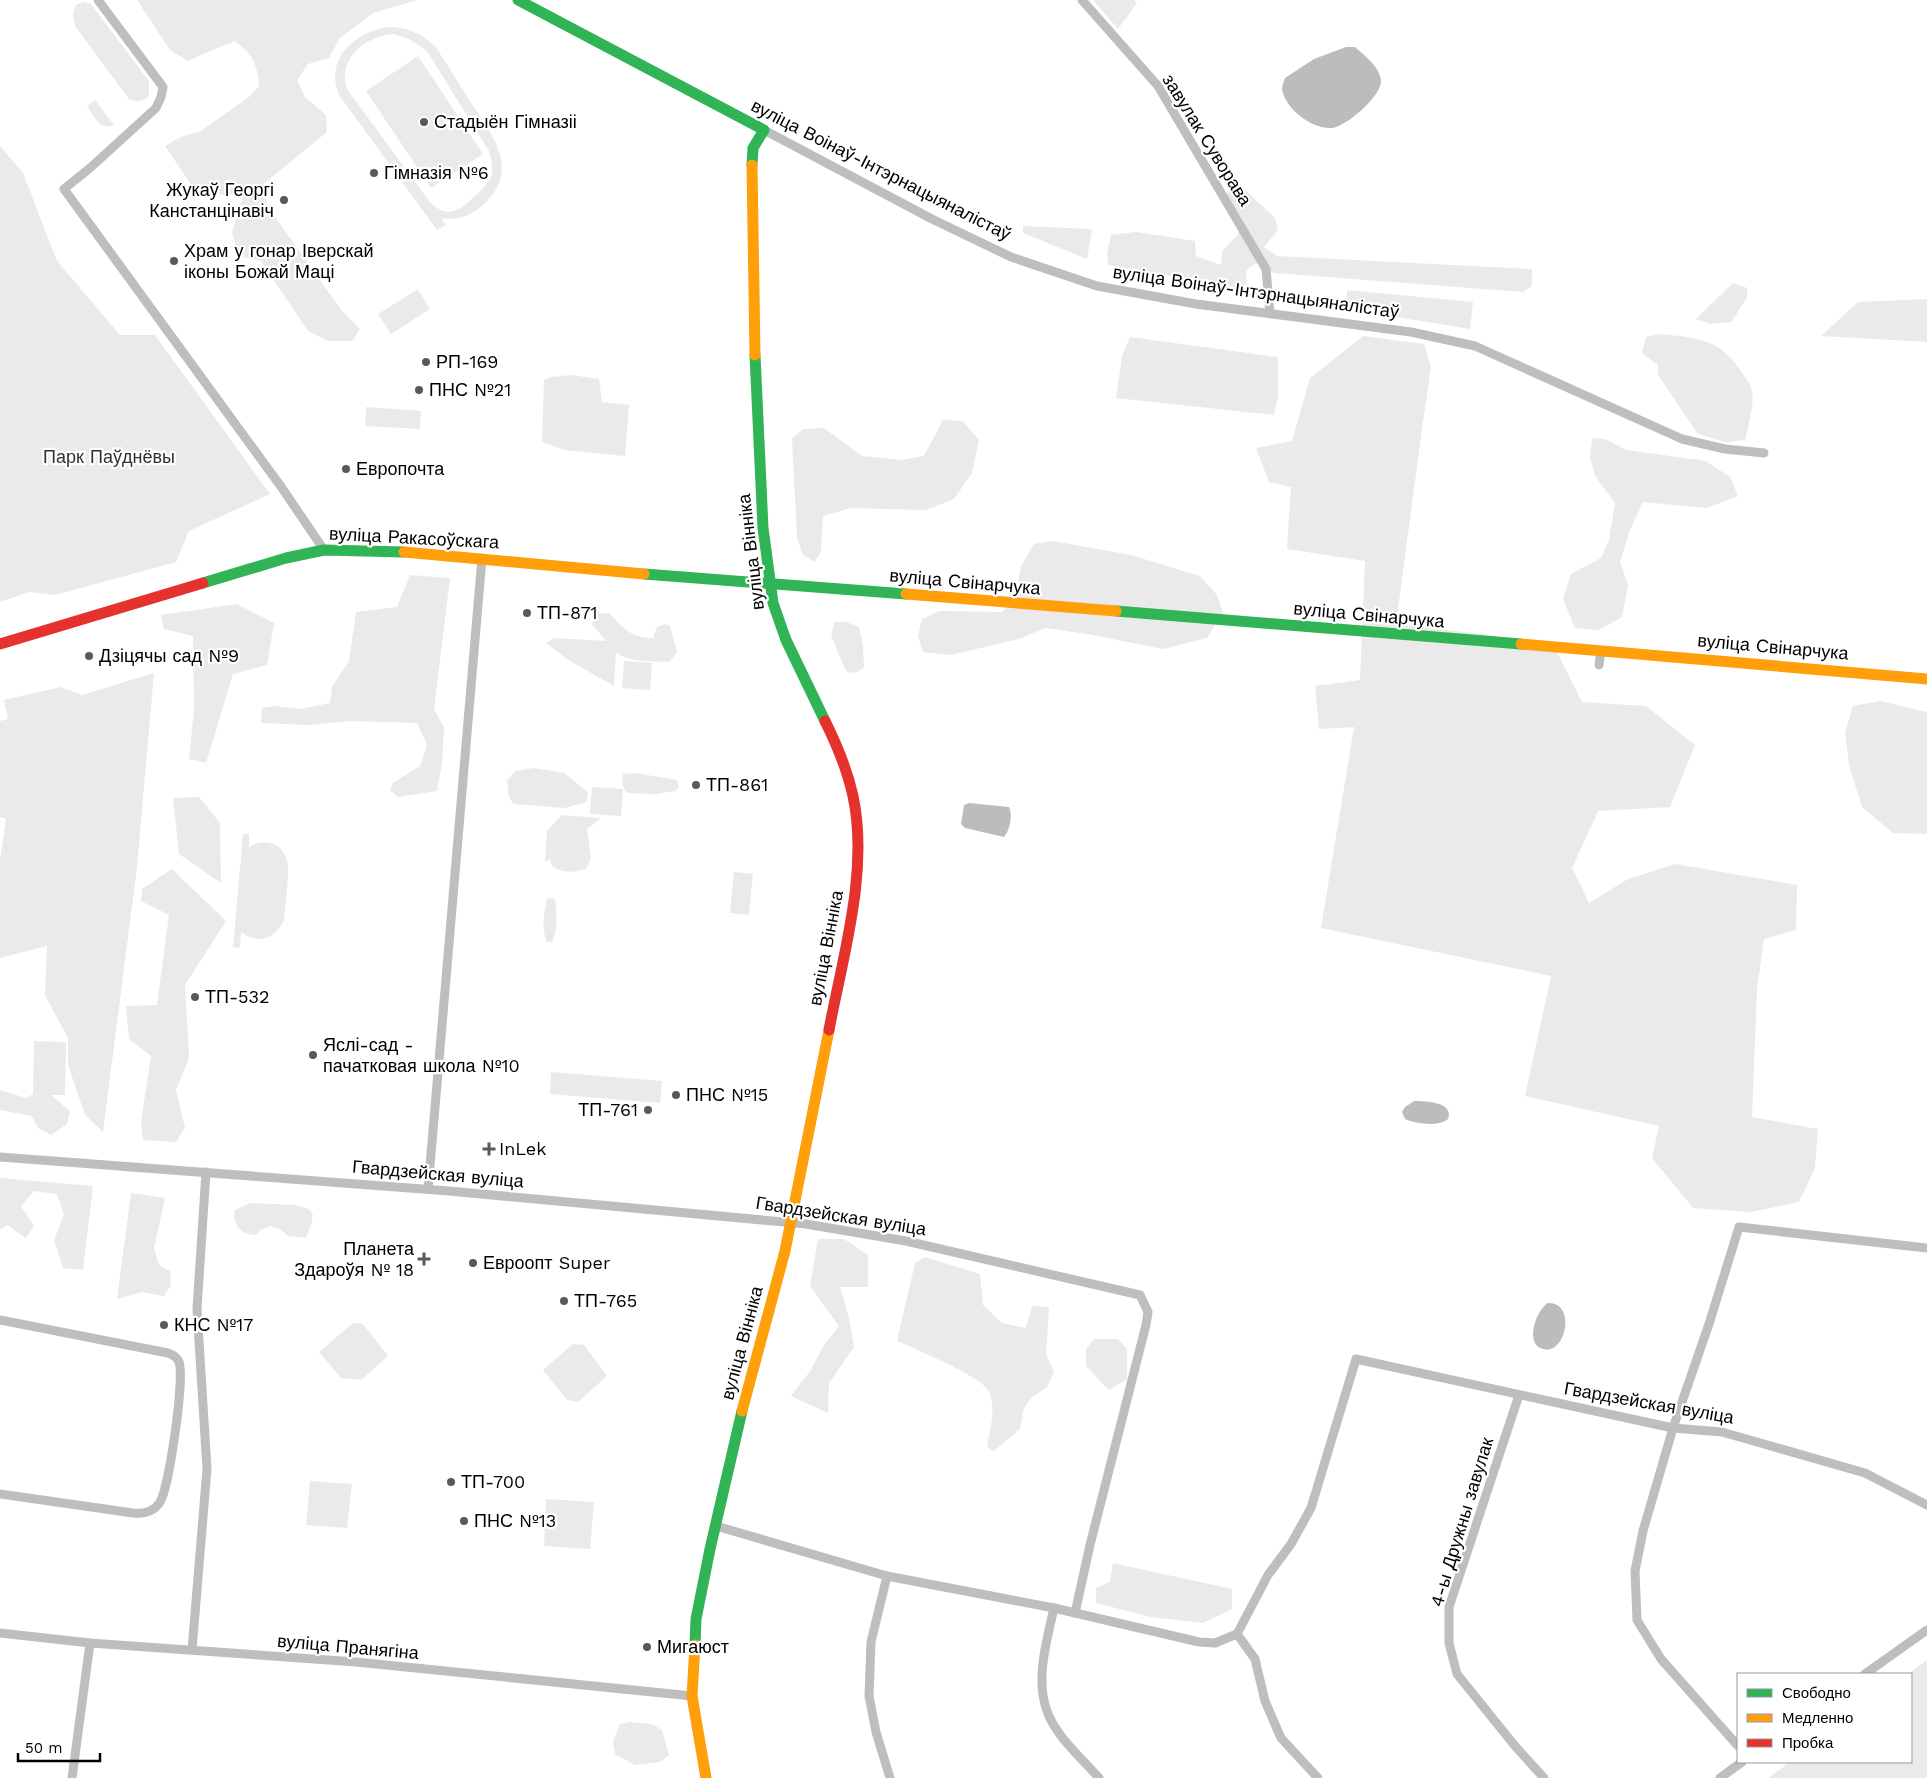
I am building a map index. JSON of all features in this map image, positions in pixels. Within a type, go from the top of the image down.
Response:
[{"type":"street","points":[[98,0],[163,87],[156,108],[64,189],[282,488],[324,550]]},
{"type":"street","name":"вуліца Воінаў-Інтэрнацыяналістаў","points":[[518,0],[932,218],[1011,257],[1097,286],[1196,304],[1411,332],[1476,346],[1682,438],[1725,449],[1764,453]]},
{"type":"street","name":"завулак Суворава","points":[[1082,0],[1158,86],[1168,102],[1266,269],[1270,314]]},
{"type":"street","name":"вуліца Вінніка","points":[[706,1778],[692,1696],[696,1619],[736,1435],[785,1251],[859,868],[857,814],[850,781],[779,626],[770,585],[761,489],[756,398],[753,185],[753,148],[764,130]]},
{"type":"street","name":"вуліца Ракасоўскага","points":[[0,644],[286,558],[324,550],[388,551],[770,585],[808,586]]},
{"type":"street","points":[[428,1189],[482,558]]},
{"type":"street","name":"вуліца Свінарчука","points":[[808,586],[1927,679]]},
{"type":"street","points":[[1599,666],[1600,651]]},
{"type":"street","name":"Гвардзейская вуліца","points":[[0,1158],[428,1189],[790,1223],[906,1241],[1140,1295],[1148,1312],[1146,1325],[1090,1545],[1075,1613]]},
{"type":"street","points":[[192,1650],[207,1470],[197,1309],[206,1172]]},
{"type":"street","points":[[1737,1745],[1660,1659],[1637,1620],[1636,1571],[1643,1531],[1673,1428],[1709,1324],[1739,1227],[1927,1248]]},
{"type":"street","points":[[0,1320],[168,1353],[177,1358],[181,1374],[178,1409],[162,1498],[154,1509],[139,1513],[0,1494]]},
{"type":"street","name":"Гвардзейская вуліца","points":[[1237,1634],[1268,1575],[1291,1544],[1310,1508],[1356,1359],[1673,1428],[1722,1432],[1865,1473],[1927,1505]]},
{"type":"street","name":"4-ы Дружны завулак","points":[[1520,1395],[1449,1607],[1449,1644],[1456,1674],[1544,1778]]},
{"type":"street","points":[[716,1526],[887,1576],[1054,1608],[1199,1642],[1215,1643],[1237,1634],[1255,1659],[1265,1701],[1281,1738],[1318,1778]]},
{"type":"street","points":[[887,1576],[871,1642],[869,1696],[876,1732],[890,1778]]},
{"type":"street","points":[[1054,1608],[1042,1662],[1047,1711],[1060,1733],[1100,1778]]},
{"type":"street","points":[[1866,1673],[1927,1630]]},
{"type":"street","name":"вуліца Пранягіна","points":[[0,1633],[90,1643],[356,1662],[692,1696]]},
{"type":"street","points":[[72,1778],[90,1643]]},
{"type":"street","points":[[1720,1778],[1741,1763]]},
{"type":"green space","points":[[137,0],[418,0],[373,13],[340,38],[329,58],[308,64],[297,80],[305,97],[326,115],[327,132],[261,186],[270,210],[342,311],[360,329],[352,341],[328,341],[308,331],[261,261],[239,256],[232,232],[243,195],[197,193],[165,146],[181,137],[201,131],[249,97],[259,86],[257,71],[250,55],[235,41],[188,61],[170,50]]},
{"type":"green space","points":[[1093,0],[1134,0],[1137,3],[1118,29]]},
{"type":"green space","points":[[84,2],[90,3],[149,81],[149,96],[144,100],[129,99],[75,26],[73,13],[76,5]]},
{"type":"green space","points":[[388,27],[401,28],[419,34],[435,46],[487,127],[499,152],[502,165],[501,178],[495,192],[483,205],[468,215],[453,219],[441,218],[446,225],[437,230],[339,95],[335,82],[339,59],[346,49],[354,41],[376,30]],"holes":[[[394,34],[409,39],[427,51],[490,154],[492,174],[489,180],[483,189],[464,206],[453,211],[447,212],[442,210],[435,207],[429,201],[347,89],[346,68],[350,59],[364,44],[373,39]]]},
{"type":"green space","name":"Стадыён Гімназіі","points":[[418,56],[483,154],[431,188],[366,91]]},
{"type":"green space","points":[[95,100],[114,125],[105,126],[98,122],[87,106]]},
{"type":"green space","name":"Парк Паўднёвы","points":[[0,146],[23,173],[57,261],[120,335],[155,335],[270,494],[189,531],[176,562],[55,595],[29,592],[0,602]]},
{"type":"green space","points":[[1239,184],[1275,218],[1278,230],[1264,247],[1277,256],[1532,269],[1532,286],[1523,292],[1274,273],[1256,263],[1246,270],[1247,286],[1235,287],[1108,265],[1107,253],[1111,235],[1136,232],[1195,241],[1196,256],[1221,265],[1222,251],[1237,236],[1243,221],[1226,194]]},
{"type":"green space","points":[[1023,226],[1092,229],[1087,259],[1023,233]]},
{"type":"green space","points":[[1733,283],[1747,288],[1747,298],[1731,322],[1711,324],[1696,319]]},
{"type":"green space","points":[[418,289],[430,309],[391,334],[378,314]]},
{"type":"green space","points":[[1347,290],[1473,302],[1470,329],[1347,309]]},
{"type":"green space","points":[[1927,299],[1927,342],[1821,336],[1858,302]]},
{"type":"green space","points":[[1660,334],[1707,342],[1726,353],[1734,362],[1750,383],[1753,399],[1745,440],[1725,442],[1698,434],[1658,375],[1658,365],[1642,353],[1646,337]]},
{"type":"green space","points":[[1363,336],[1424,344],[1431,367],[1396,624],[1489,635],[1557,652],[1582,702],[1646,706],[1695,745],[1670,807],[1598,811],[1572,868],[1589,903],[1628,879],[1675,864],[1797,885],[1796,930],[1764,939],[1757,989],[1752,1117],[1818,1129],[1815,1168],[1799,1202],[1751,1212],[1693,1208],[1652,1158],[1659,1126],[1525,1096],[1551,976],[1321,928],[1354,727],[1319,729],[1315,686],[1360,680],[1365,561],[1287,549],[1291,487],[1269,482],[1256,448],[1292,441],[1310,378]]},
{"type":"green space","points":[[1130,337],[1278,357],[1278,397],[1274,415],[1116,398],[1122,356]]},
{"type":"green space","points":[[571,375],[599,379],[602,402],[629,405],[625,456],[564,450],[542,442],[544,380],[551,377]]},
{"type":"green space","points":[[366,407],[421,411],[420,429],[365,426]]},
{"type":"green space","points":[[943,420],[963,421],[979,440],[972,473],[954,499],[926,510],[851,508],[823,516],[821,552],[814,562],[803,555],[797,538],[792,439],[803,429],[824,428],[862,456],[902,460],[924,456]]},
{"type":"green space","points":[[1592,438],[1605,439],[1627,450],[1706,461],[1730,477],[1738,496],[1707,508],[1643,502],[1630,530],[1620,562],[1628,585],[1622,617],[1599,630],[1575,628],[1563,599],[1571,574],[1601,558],[1609,540],[1615,503],[1595,476],[1590,457]]},
{"type":"green space","points":[[1053,541],[1131,555],[1200,576],[1217,595],[1223,613],[1207,638],[1163,649],[1045,628],[1019,639],[950,655],[923,652],[918,636],[922,619],[939,611],[1002,612],[1016,594],[1021,566],[1034,544]]},
{"type":"green space","points":[[410,575],[450,578],[434,709],[444,728],[442,763],[437,791],[398,797],[390,790],[393,783],[420,766],[427,745],[417,723],[350,721],[309,725],[261,723],[262,708],[274,706],[300,709],[330,703],[332,687],[349,661],[356,612],[397,607]]},
{"type":"green space","points":[[237,604],[274,623],[267,665],[233,674],[206,763],[189,759],[194,710],[193,636],[164,629],[161,615]]},
{"type":"green space","points":[[609,613],[623,628],[645,638],[653,638],[657,627],[665,624],[670,626],[677,652],[669,662],[634,660],[621,656],[616,652],[614,686],[570,661],[546,643],[554,638],[606,641],[592,624],[596,614]]},
{"type":"green space","points":[[835,622],[846,622],[859,627],[863,645],[864,667],[858,672],[846,671],[831,635]]},
{"type":"green space","points":[[624,661],[652,663],[650,690],[622,688]]},
{"type":"green space","points":[[154,673],[137,867],[103,1132],[85,1115],[68,1065],[68,1038],[45,995],[47,946],[0,958],[0,860],[6,819],[0,817],[0,721],[8,719],[4,700],[61,687],[82,695]]},
{"type":"green space","points":[[1880,701],[1927,712],[1927,834],[1893,833],[1862,807],[1849,765],[1845,733],[1853,706]]},
{"type":"green space","points":[[534,768],[564,773],[588,792],[586,802],[565,808],[513,804],[509,797],[507,781],[515,771]]},
{"type":"green space","points":[[635,773],[677,780],[679,787],[676,791],[655,794],[627,793],[622,784],[623,774]]},
{"type":"green space","points":[[592,787],[623,789],[621,816],[590,814]]},
{"type":"green space","points":[[199,797],[220,823],[221,883],[179,854],[173,798]]},
{"type":"green space","points":[[562,815],[601,818],[587,829],[591,858],[586,869],[564,871],[552,866],[550,859],[545,862],[547,831]]},
{"type":"green space","points":[[243,834],[249,834],[249,847],[266,842],[281,849],[287,860],[288,872],[284,920],[281,927],[271,936],[260,939],[247,936],[241,932],[240,948],[233,947]]},
{"type":"green space","points":[[172,869],[226,921],[185,985],[189,1058],[176,1090],[185,1128],[176,1142],[143,1140],[141,1122],[151,1056],[129,1039],[126,1006],[157,1005],[169,915],[141,901],[142,889]]},
{"type":"green space","points":[[734,872],[753,874],[749,915],[730,913]]},
{"type":"green space","points":[[552,898],[555,900],[556,927],[552,942],[547,942],[544,932],[544,915],[547,899]]},
{"type":"green space","points":[[34,1041],[66,1042],[65,1095],[51,1095],[70,1111],[67,1124],[51,1135],[38,1128],[32,1116],[0,1110],[0,1090],[26,1098],[33,1094]]},
{"type":"green space","points":[[551,1072],[662,1081],[660,1103],[550,1094]]},
{"type":"green space","points":[[0,1178],[93,1186],[83,1270],[63,1268],[54,1240],[64,1215],[57,1194],[34,1191],[21,1206],[34,1226],[26,1238],[7,1225],[0,1230]]},
{"type":"green space","points":[[131,1193],[165,1198],[154,1248],[159,1265],[170,1271],[171,1285],[164,1296],[142,1292],[117,1299]]},
{"type":"green space","points":[[251,1203],[296,1205],[309,1209],[313,1215],[306,1238],[288,1236],[280,1229],[270,1226],[260,1230],[256,1235],[242,1231],[236,1225],[235,1210]]},
{"type":"green space","points":[[818,1239],[844,1239],[868,1255],[868,1287],[840,1287],[849,1318],[854,1347],[829,1383],[828,1413],[791,1396],[811,1370],[822,1348],[839,1326],[810,1286]]},
{"type":"green space","points":[[925,1257],[980,1274],[983,1305],[1002,1323],[1026,1328],[1032,1306],[1049,1307],[1046,1354],[1054,1372],[1047,1387],[1032,1397],[1024,1408],[1020,1429],[994,1451],[987,1447],[991,1426],[992,1404],[988,1390],[983,1384],[932,1356],[897,1341],[915,1263]]},
{"type":"green space","points":[[353,1323],[363,1324],[388,1356],[361,1380],[341,1378],[319,1352]]},
{"type":"green space","points":[[1094,1339],[1118,1339],[1127,1349],[1127,1379],[1109,1390],[1086,1366],[1086,1349]]},
{"type":"green space","points":[[573,1344],[584,1345],[607,1376],[578,1402],[567,1400],[543,1370]]},
{"type":"green space","points":[[310,1481],[352,1484],[347,1528],[306,1525]]},
{"type":"green space","points":[[546,1499],[594,1502],[590,1549],[544,1546]]},
{"type":"green space","points":[[1113,1563],[1232,1589],[1232,1609],[1203,1623],[1151,1617],[1096,1603],[1096,1588],[1110,1582]]},
{"type":"green space","points":[[1927,1660],[1927,1778],[1768,1778],[1789,1763],[1912,1763],[1912,1673],[1909,1673]]},
{"type":"green space","points":[[630,1722],[652,1724],[662,1730],[669,1755],[660,1762],[635,1765],[615,1754],[613,1741],[620,1724]]},
{"type":"shaded area","points":[[1346,47],[1355,47],[1378,70],[1381,80],[1380,86],[1370,102],[1345,123],[1331,128],[1316,125],[1300,116],[1288,104],[1282,89],[1285,78],[1314,59]]},
{"type":"shaded area","points":[[969,803],[1009,807],[1011,814],[1010,822],[1004,837],[965,828],[961,824],[964,805]]},
{"type":"shaded area","points":[[1414,1101],[1432,1102],[1443,1106],[1449,1113],[1448,1119],[1444,1122],[1427,1124],[1405,1119],[1402,1112],[1405,1107]]},
{"type":"shaded area","points":[[1548,1303],[1557,1305],[1563,1311],[1565,1328],[1558,1345],[1551,1349],[1543,1349],[1537,1346],[1533,1334],[1539,1312]]},
{"type":"traffic: fast","points":[[518,0],[764,130],[753,148],[752,165]]},
{"type":"traffic: fast","points":[[755,355],[763,528],[773,603],[786,640],[825,721]]},
{"type":"traffic: fast","points":[[203,583],[286,558],[324,550],[404,552]]},
{"type":"traffic: fast","points":[[644,574],[906,594]]},
{"type":"traffic: fast","points":[[1116,611],[1521,644]]},
{"type":"traffic: fast","points":[[695,1645],[696,1619],[710,1549],[742,1411]]},
{"type":"traffic: slow","points":[[752,165],[755,355]]},
{"type":"traffic: slow","points":[[404,552],[644,574]]},
{"type":"traffic: slow","points":[[906,594],[1116,611]]},
{"type":"traffic: slow","points":[[1521,644],[1927,679]]},
{"type":"traffic: slow","points":[[742,1411],[785,1251],[829,1030]]},
{"type":"traffic: slow","points":[[695,1645],[692,1696],[706,1778]]},
{"type":"traffic: jam","points":[[0,644],[203,583]]},
{"type":"traffic: jam","points":[[825,721],[834,739],[851,786],[857,825],[858,854],[852,913],[829,1030]]},
{"type":"place","name":"Стадыён Гімназіі","points":[[424,122]]},
{"type":"place","name":"Гімназія №6","points":[[374,173]]},
{"type":"place","name":"Жукаў Георгі Канстанцінавіч","points":[[284,200]]},
{"type":"place","name":"Храм у гонар Іверскай іконы Божай Маці","points":[[174,261]]},
{"type":"place","name":"РП-169","points":[[426,362]]},
{"type":"place","name":"ПНС №21","points":[[419,390]]},
{"type":"place","name":"Европочта","points":[[346,469]]},
{"type":"place","name":"ТП-871","points":[[527,613]]},
{"type":"place","name":"Дзіцячы сад №9","points":[[89,656]]},
{"type":"place","name":"ТП-861","points":[[696,785]]},
{"type":"place","name":"ТП-532","points":[[195,997]]},
{"type":"place","name":"Яслі-сад - пачатковая школа №10","points":[[313,1055]]},
{"type":"place","name":"ПНС №15","points":[[676,1095]]},
{"type":"place","name":"ТП-761","points":[[648,1110]]},
{"type":"place","name":"InLek","points":[[489,1149]]},
{"type":"place","name":"Планета Здароўя № 18","points":[[424,1259]]},
{"type":"place","name":"Евроопт Super","points":[[473,1263]]},
{"type":"place","name":"ТП-765","points":[[564,1301]]},
{"type":"place","name":"КНС №17","points":[[164,1325]]},
{"type":"place","name":"ТП-700","points":[[451,1482]]},
{"type":"place","name":"ПНС №13","points":[[464,1521]]},
{"type":"place","name":"Мигаюст","points":[[647,1647]]}]
